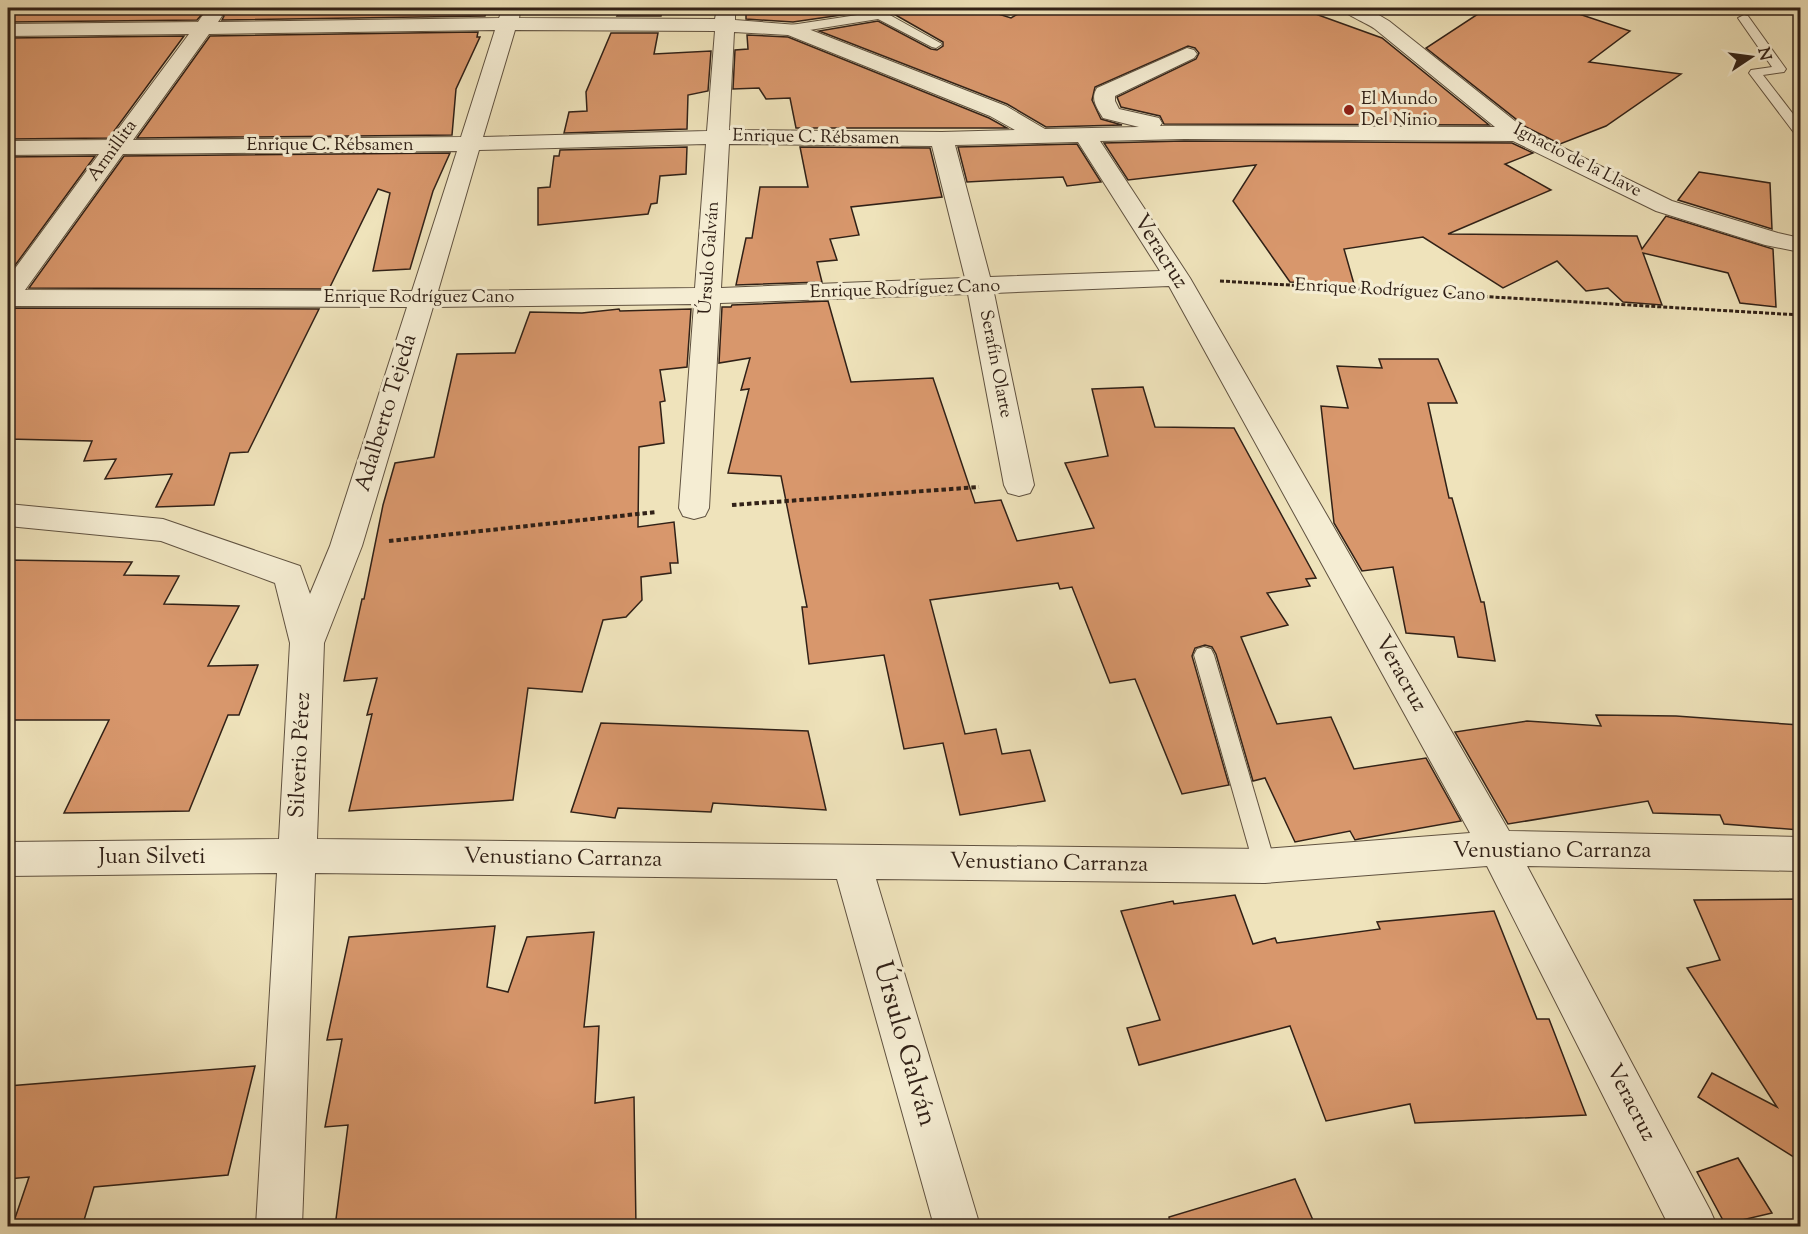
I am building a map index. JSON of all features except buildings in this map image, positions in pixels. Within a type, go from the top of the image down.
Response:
[{"type":"street","name":"Armillita","points":[[8,296],[218,8]]},
{"type":"street","name":"Ignacio de la Llave","points":[[1350,8],[1366,14],[1382,25],[1517,134],[1664,206],[1774,240],[1800,245]]},
{"type":"street","points":[[8,30],[203,28],[510,16],[725,16],[791,29],[998,111],[1041,136]]},
{"type":"street","name":"Adalberto Tejeda","points":[[307,643],[346,546],[510,16]]},
{"type":"street","name":"Úrsulo Galván","points":[[694,508],[725,16]]},
{"type":"street","points":[[1184,132],[1111,112],[1104,101],[1105,93],[1187,54]]},
{"type":"street","name":"Enrique C. Rébsamen","points":[[8,148],[469,144],[719,137],[942,139],[1184,132],[1517,134]]},
{"type":"street","name":"Veracruz","points":[[1085,135],[1177,278],[1498,848],[1694,1227]]},
{"type":"street","name":"Serafín Olarte","points":[[942,139],[980,287],[1019,484]]},
{"type":"street","name":"Enrique Rodríguez Cano","points":[[8,296],[422,299],[708,296],[1177,278]]},
{"type":"street","name":"Silverio Pérez","points":[[8,515],[163,530],[289,575],[307,643],[279,1227]]},
{"type":"street","name":"Venustiano Carranza","points":[[296,856],[1265,866],[1498,848],[1800,854]]},
{"type":"street","name":"Juan Silveti","points":[[8,859],[296,856]]},
{"type":"street","name":"Úrsulo Galván","points":[[852,862],[957,1227]]},
{"type":"lane","points":[[791,29],[884,11],[936,44]]},
{"type":"lane","points":[[1744,18],[1780,69],[1755,73],[1800,131]]},
{"type":"lane","points":[[1204,655],[1265,866]]},
{"type":"path","name":"Enrique Rodríguez Cano","points":[[1177,278],[1800,315]]},
{"type":"place","name":"El Mundo Del Ninio","points":[[1349,110]]}]
